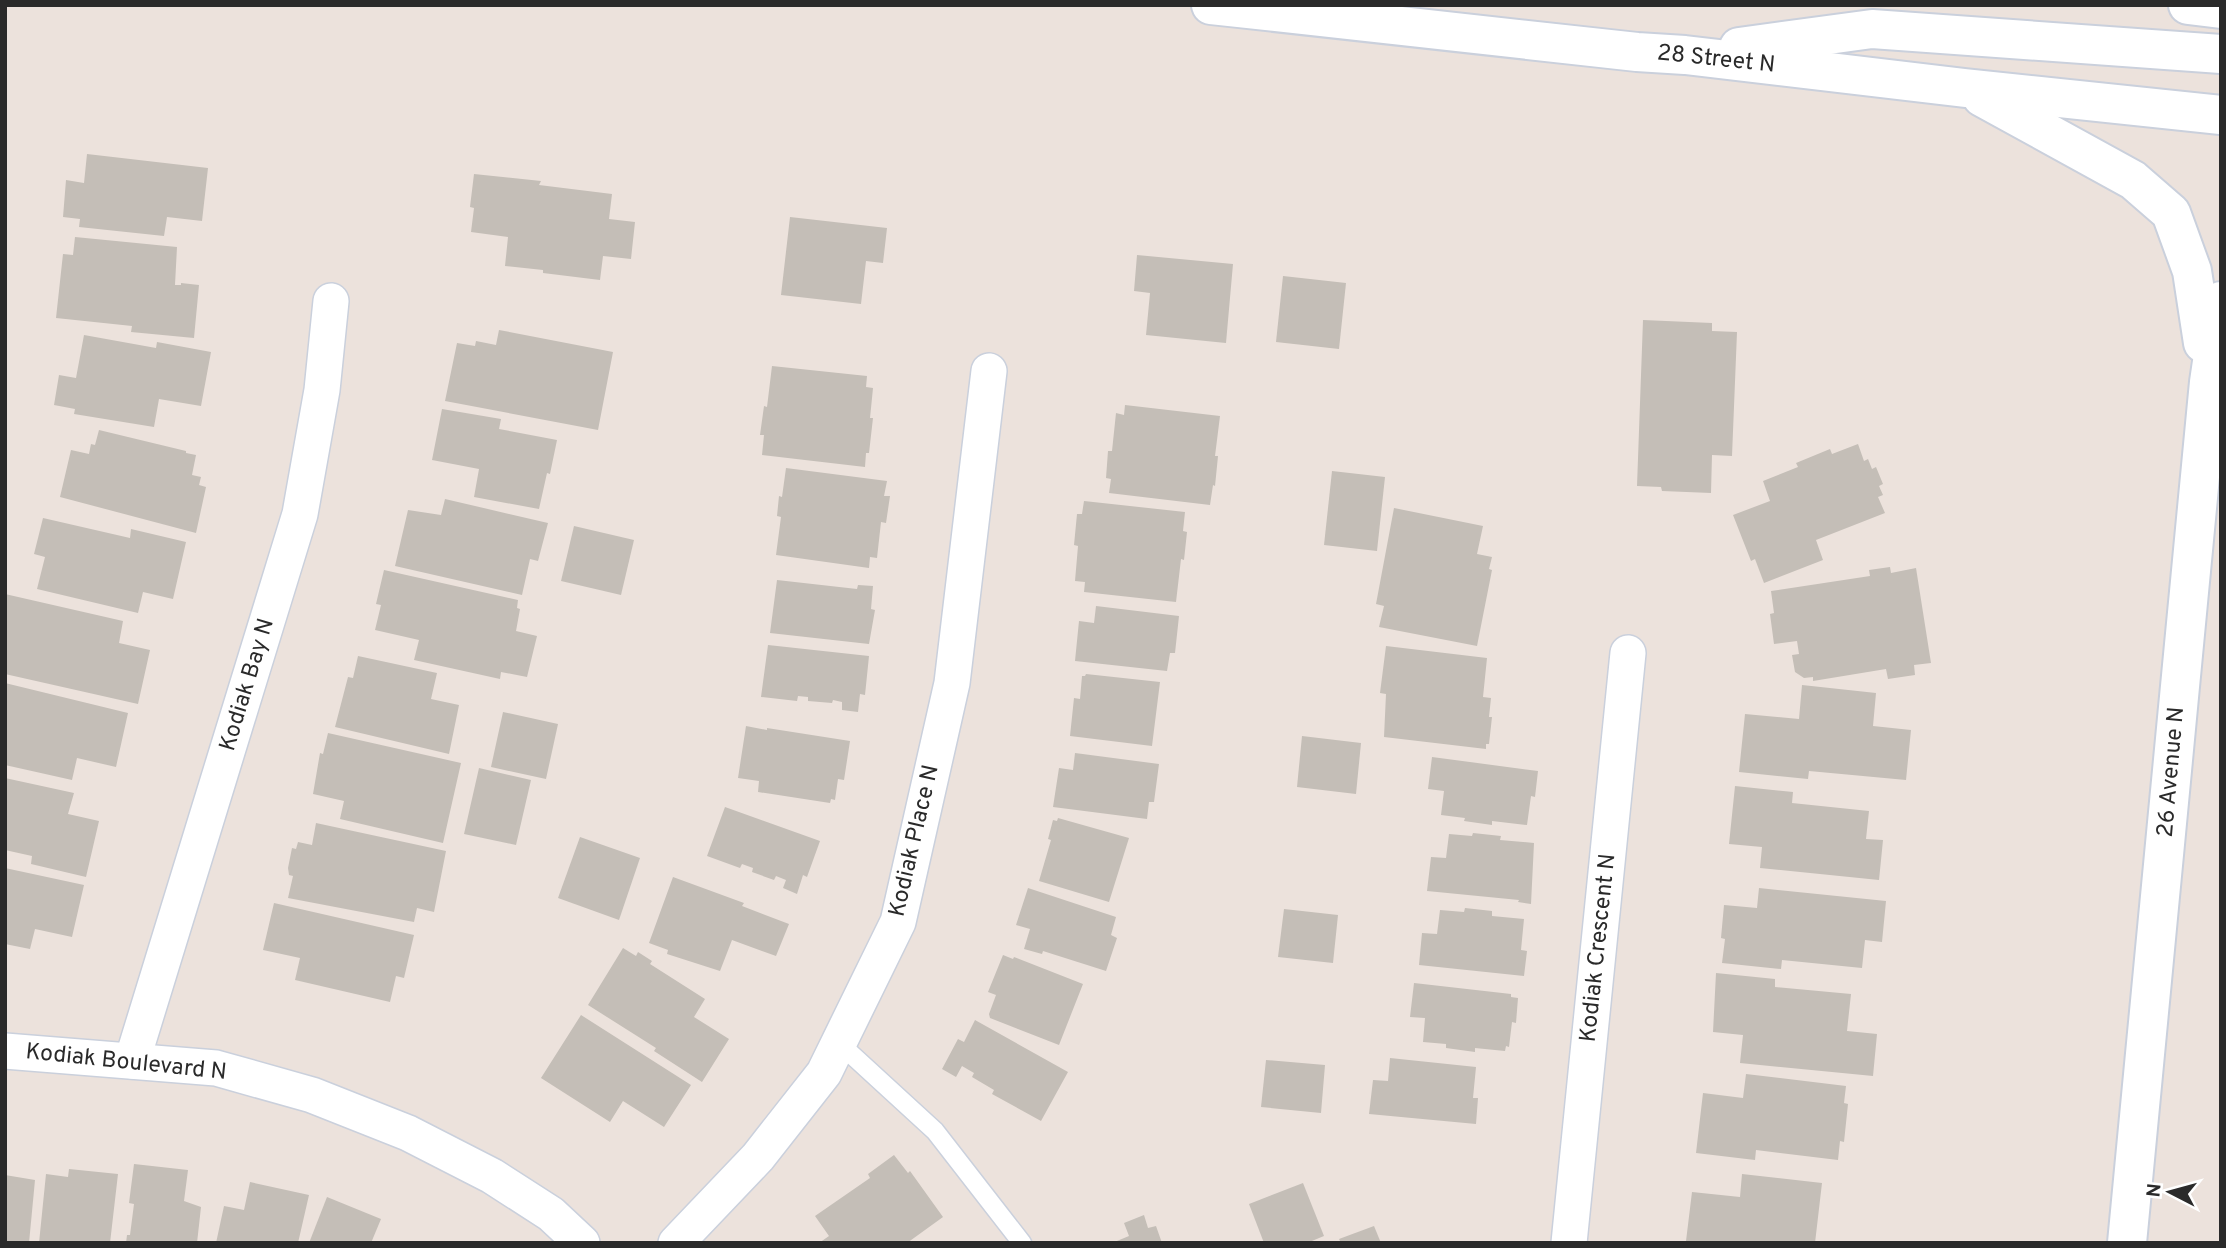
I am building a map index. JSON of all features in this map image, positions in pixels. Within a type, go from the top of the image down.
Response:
[{"type":"main road","name":"28 Street N","points":[[1211,5],[2221,115]]},
{"type":"main road","points":[[2188,5],[2221,9]]},
{"type":"main road","points":[[1685,55],[1872,29],[2221,54]]},
{"type":"main road","points":[[1965,88],[2133,180],[2171,213],[2192,271],[2209,382]]},
{"type":"main road","name":"26 Avenue N","points":[[2127,1243],[2209,382],[2221,301]]},
{"type":"street","name":"Kodiak Bay N","points":[[132,1061],[300,514],[322,390],[331,301]]},
{"type":"street","name":"Kodiak Place N","points":[[676,1243],[758,1157],[824,1073],[898,922],[951,683],[989,371]]},
{"type":"street","name":"Kodiak Crescent N","points":[[1569,1243],[1628,653]]},
{"type":"street","name":"Kodiak Boulevard N","points":[[5,1051],[216,1068],[312,1095],[396,1128],[492,1176],[551,1214],[582,1243]]},
{"type":"lane","points":[[839,1043],[935,1131],[1022,1243]]},
{"type":"building","points":[[87,154],[208,168],[202,221],[167,217],[164,236],[79,227],[80,219],[63,217],[66,180],[84,183]]},
{"type":"building","points":[[474,174],[541,181],[539,185],[612,194],[609,219],[635,222],[631,259],[603,256],[600,280],[505,266],[508,237],[471,232],[474,208],[470,207]]},
{"type":"building","points":[[790,217],[887,228],[883,263],[866,261],[861,304],[781,295]]},
{"type":"building","points":[[75,237],[177,247],[175,285],[199,285],[194,338],[131,332],[132,326],[56,318],[63,254],[73,255]]},
{"type":"building","points":[[1137,255],[1233,264],[1226,343],[1146,335],[1150,293],[1134,291]]},
{"type":"building","points":[[1283,276],[1346,283],[1339,349],[1276,342]]},
{"type":"building","points":[[1643,320],[1712,323],[1712,331],[1737,332],[1732,456],[1712,455],[1711,493],[1662,491],[1661,487],[1637,486]]},
{"type":"building","points":[[499,330],[613,352],[598,430],[445,401],[457,343],[475,346],[476,341],[496,345]]},
{"type":"building","points":[[84,335],[156,348],[157,342],[211,352],[201,406],[159,399],[154,427],[74,414],[75,409],[54,405],[59,375],[76,378]]},
{"type":"building","points":[[772,366],[867,376],[866,387],[873,388],[870,418],[873,418],[865,467],[762,455],[764,435],[760,435]]},
{"type":"building","points":[[1125,405],[1220,416],[1215,456],[1218,456],[1215,486],[1213,485],[1210,505],[1109,493],[1111,479],[1106,478],[1108,451],[1112,451],[1116,413],[1124,415]]},
{"type":"building","points":[[442,409],[501,419],[499,429],[557,440],[539,509],[474,497],[479,469],[432,460]]},
{"type":"building","points":[[99,430],[196,455],[192,475],[201,477],[199,485],[206,487],[196,533],[60,497],[71,450],[89,454]]},
{"type":"building","points":[[1858,444],[1864,461],[1868,459],[1872,469],[1876,467],[1883,484],[1879,486],[1883,495],[1878,497],[1885,513],[1816,540],[1823,560],[1764,583],[1755,559],[1751,561],[1733,515],[1770,501],[1763,481],[1798,467],[1796,463],[1830,449],[1832,454]]},
{"type":"building","points":[[786,468],[887,481],[884,496],[890,496],[886,523],[881,522],[877,558],[870,557],[869,568],[776,555],[781,517],[777,516],[779,496],[782,497]]},
{"type":"building","points":[[1332,471],[1385,477],[1377,551],[1324,545]]},
{"type":"building","points":[[445,499],[548,523],[538,561],[530,559],[522,595],[395,566],[408,510],[441,515]]},
{"type":"building","points":[[1084,501],[1185,512],[1183,531],[1187,532],[1176,602],[1084,592],[1085,582],[1075,581],[1078,546],[1074,545],[1077,514],[1082,514]]},
{"type":"building","points":[[1394,508],[1483,526],[1477,554],[1492,557],[1489,569],[1492,570],[1477,646],[1379,627],[1384,606],[1376,604]]},
{"type":"building","points":[[43,518],[130,538],[131,529],[186,542],[173,599],[143,592],[138,613],[37,589],[45,557],[34,554]]},
{"type":"building","points":[[574,526],[634,540],[621,595],[561,581]]},
{"type":"building","points":[[1890,567],[1891,573],[1916,568],[1931,663],[1914,665],[1915,675],[1888,679],[1886,669],[1813,681],[1813,677],[1804,678],[1795,672],[1792,655],[1799,654],[1797,641],[1774,644],[1770,614],[1774,613],[1771,591],[1870,576],[1869,570]]},
{"type":"building","points":[[384,570],[518,600],[517,608],[520,609],[516,631],[537,636],[527,677],[501,672],[500,679],[414,660],[419,640],[375,630],[381,605],[376,604]]},
{"type":"building","points":[[777,580],[857,589],[858,585],[873,586],[871,609],[875,610],[869,644],[770,633]]},
{"type":"building","points":[[5,594],[123,621],[119,643],[150,650],[138,704],[5,674]]},
{"type":"building","points":[[1096,606],[1179,616],[1175,653],[1170,653],[1167,671],[1075,661],[1079,621],[1094,623]]},
{"type":"building","points":[[768,645],[869,656],[865,695],[860,694],[858,712],[842,710],[842,702],[833,700],[832,703],[808,701],[808,697],[798,696],[797,701],[761,697]]},
{"type":"building","points":[[1386,646],[1487,658],[1483,697],[1491,698],[1489,717],[1492,717],[1486,749],[1384,737],[1386,694],[1380,693]]},
{"type":"building","points":[[358,656],[437,673],[431,699],[459,705],[449,754],[335,727],[348,677],[353,678]]},
{"type":"building","points":[[1086,674],[1160,682],[1152,746],[1070,736],[1074,698],[1080,699],[1082,676]]},
{"type":"building","points":[[5,683],[128,713],[116,767],[77,758],[72,780],[5,765]]},
{"type":"building","points":[[1802,685],[1876,693],[1873,726],[1911,730],[1906,780],[1809,771],[1808,779],[1739,772],[1745,714],[1799,719]]},
{"type":"building","points":[[503,712],[558,724],[546,779],[491,767]]},
{"type":"building","points":[[746,726],[850,741],[844,780],[838,779],[835,800],[831,799],[830,803],[758,792],[759,781],[738,778]]},
{"type":"building","points":[[328,733],[461,763],[443,843],[340,819],[344,801],[313,794],[320,753],[323,754]]},
{"type":"building","points":[[1302,736],[1361,743],[1356,794],[1297,787]]},
{"type":"building","points":[[1075,753],[1159,764],[1154,802],[1149,802],[1147,819],[1053,807],[1059,768],[1073,770]]},
{"type":"building","points":[[1432,757],[1538,771],[1535,797],[1531,796],[1527,825],[1492,821],[1492,825],[1441,815],[1444,791],[1428,789]]},
{"type":"building","points":[[479,768],[531,780],[516,845],[464,834]]},
{"type":"building","points":[[5,778],[74,793],[68,814],[99,821],[86,877],[31,864],[32,856],[5,850]]},
{"type":"building","points":[[1735,786],[1793,792],[1792,803],[1869,811],[1866,839],[1883,840],[1879,880],[1760,868],[1762,847],[1729,844]]},
{"type":"building","points":[[725,807],[820,841],[807,877],[803,875],[797,894],[783,888],[786,880],[776,876],[774,880],[752,872],[753,868],[742,864],[740,868],[707,856]]},
{"type":"building","points":[[1058,818],[1129,838],[1109,902],[1039,881],[1051,840],[1048,839],[1053,820],[1057,821]]},
{"type":"building","points":[[316,823],[446,851],[434,912],[417,908],[414,922],[288,898],[293,876],[289,875],[288,868],[292,848],[296,849],[298,842],[312,845]]},
{"type":"building","points":[[1473,833],[1501,836],[1500,840],[1534,843],[1531,904],[1518,902],[1519,900],[1427,891],[1431,857],[1446,858],[1449,834],[1472,836]]},
{"type":"building","points":[[580,837],[640,858],[619,920],[558,898]]},
{"type":"building","points":[[5,868],[84,885],[72,937],[35,929],[30,949],[5,944]]},
{"type":"building","points":[[673,877],[744,903],[742,906],[789,924],[776,956],[732,940],[720,971],[667,954],[668,950],[649,943]]},
{"type":"building","points":[[1028,888],[1116,917],[1111,935],[1117,938],[1106,971],[1043,951],[1042,954],[1024,949],[1030,929],[1016,925]]},
{"type":"building","points":[[1759,888],[1886,901],[1882,942],[1865,940],[1862,968],[1782,960],[1781,969],[1722,963],[1725,939],[1721,938],[1724,905],[1757,908]]},
{"type":"building","points":[[274,903],[414,935],[404,978],[396,976],[390,1002],[295,980],[300,958],[263,950]]},
{"type":"building","points":[[1465,908],[1492,911],[1492,916],[1524,919],[1521,950],[1527,951],[1524,976],[1419,965],[1422,933],[1437,934],[1440,910],[1464,912]]},
{"type":"building","points":[[1284,909],[1338,915],[1333,963],[1278,957]]},
{"type":"building","points":[[623,948],[636,956],[638,952],[652,961],[650,964],[705,999],[694,1017],[729,1039],[702,1082],[654,1051],[656,1048],[588,1005]]},
{"type":"building","points":[[1003,955],[1083,984],[1059,1045],[990,1018],[996,995],[988,992]]},
{"type":"building","points":[[1716,973],[1775,979],[1775,987],[1851,994],[1847,1031],[1877,1034],[1873,1076],[1740,1063],[1743,1035],[1713,1032]]},
{"type":"building","points":[[1414,983],[1511,994],[1511,997],[1518,998],[1516,1023],[1512,1022],[1509,1047],[1506,1046],[1505,1051],[1475,1048],[1475,1052],[1446,1048],[1446,1044],[1423,1042],[1425,1018],[1410,1017]]},
{"type":"building","points":[[581,1015],[691,1085],[664,1127],[623,1101],[610,1122],[541,1078]]},
{"type":"building","points":[[975,1020],[1068,1072],[1041,1121],[992,1094],[994,1090],[972,1077],[974,1073],[962,1066],[956,1077],[942,1069],[958,1039],[964,1042]]},
{"type":"building","points":[[1390,1058],[1476,1067],[1473,1098],[1478,1098],[1476,1124],[1369,1114],[1373,1080],[1388,1081]]},
{"type":"building","points":[[1266,1060],[1325,1065],[1321,1113],[1261,1107]]},
{"type":"building","points":[[1746,1074],[1846,1086],[1844,1103],[1848,1104],[1844,1142],[1840,1141],[1838,1160],[1756,1150],[1755,1160],[1696,1153],[1703,1093],[1743,1098]]},
{"type":"building","points":[[894,1155],[908,1173],[910,1171],[943,1217],[907,1243],[819,1243],[829,1236],[815,1216],[870,1178],[868,1174]]},
{"type":"building","points":[[134,1164],[188,1170],[184,1201],[201,1207],[197,1243],[126,1243],[127,1235],[130,1235],[134,1204],[129,1203]]},
{"type":"building","points":[[69,1169],[118,1174],[110,1243],[39,1243],[46,1174],[68,1177]]},
{"type":"building","points":[[1742,1174],[1822,1183],[1815,1243],[1686,1241],[1692,1192],[1740,1197]]},
{"type":"building","points":[[5,1175],[35,1180],[29,1243],[5,1243]]},
{"type":"building","points":[[250,1182],[309,1195],[298,1243],[216,1243],[224,1206],[244,1210]]},
{"type":"building","points":[[1303,1183],[1324,1236],[1307,1243],[1264,1243],[1249,1204]]},
{"type":"building","points":[[327,1197],[381,1219],[371,1243],[309,1243]]},
{"type":"building","points":[[1144,1215],[1148,1228],[1156,1226],[1162,1243],[1112,1243],[1129,1236],[1124,1223]]},
{"type":"building","points":[[1374,1226],[1381,1243],[1341,1243],[1339,1239]]}]
